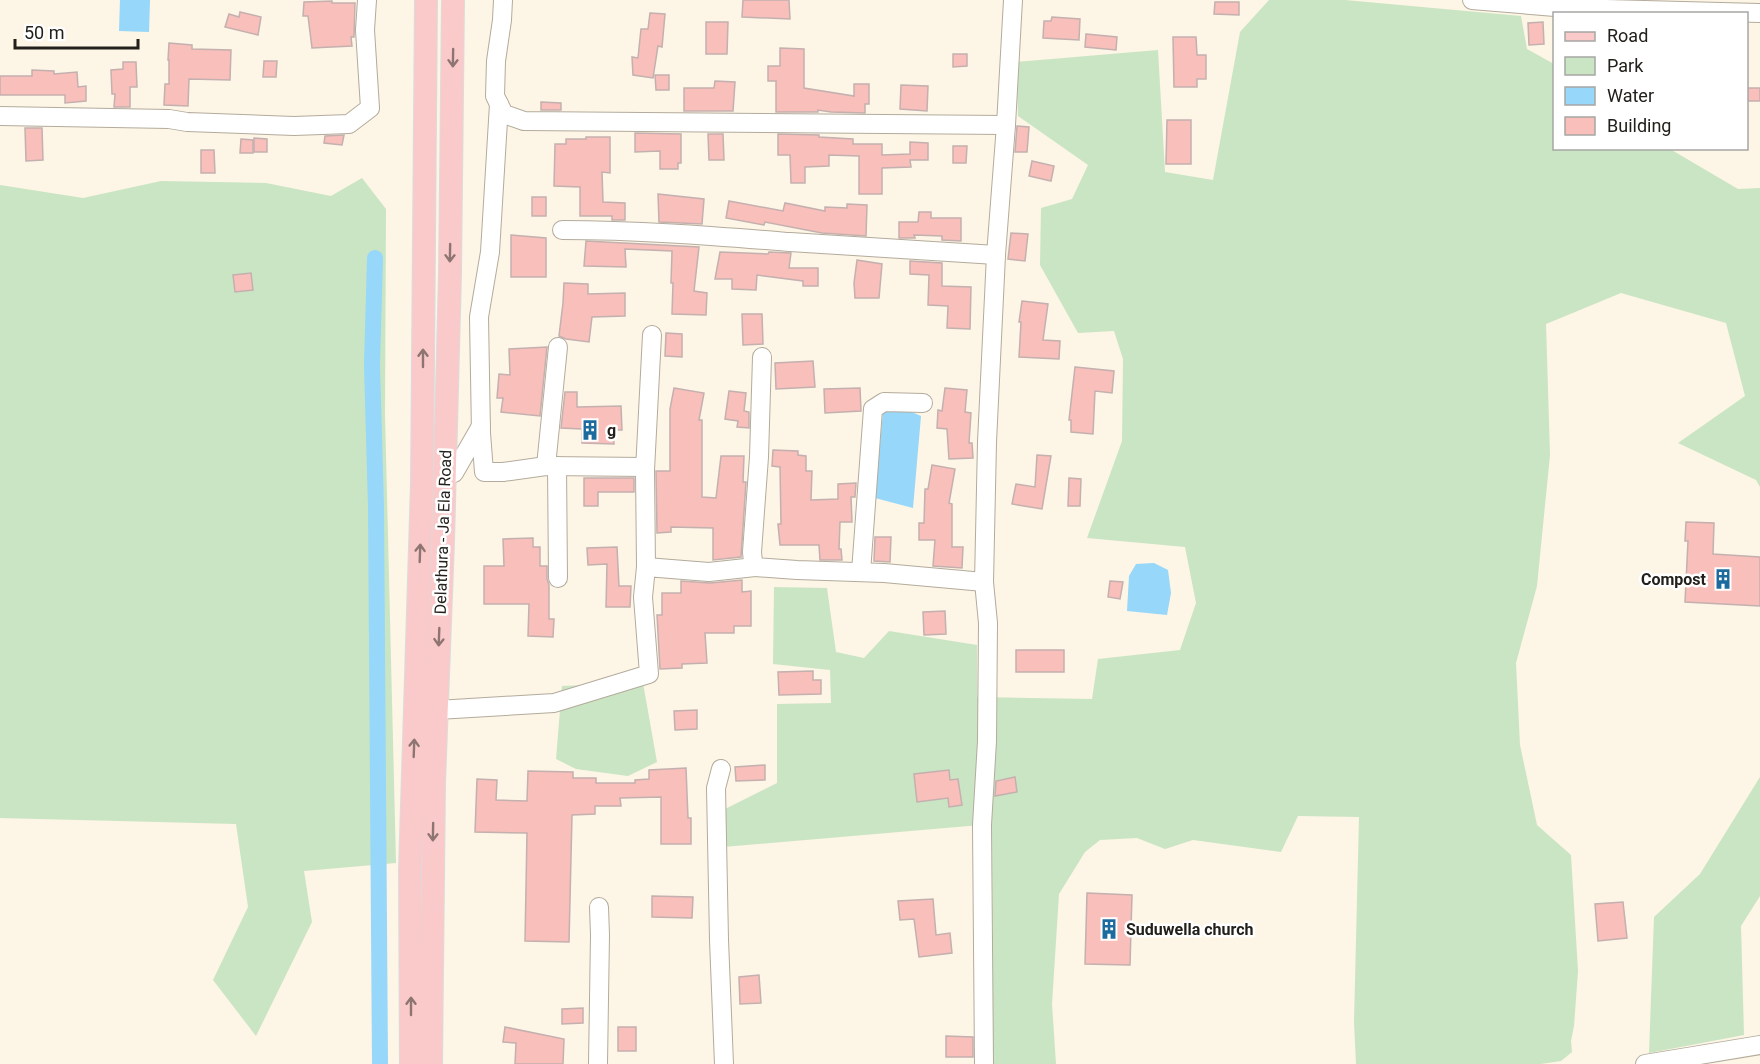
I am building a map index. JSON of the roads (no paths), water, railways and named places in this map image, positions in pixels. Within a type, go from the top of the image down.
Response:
[{"type":"main road","name":"Delathura - Ja Ela Road","points":[[411,1064],[410,870],[422,483],[426,0]]},
{"type":"main road","name":"Delathura - Ja Ela Road","points":[[431,1064],[433,816],[449,473],[453,0]]},
{"type":"street","points":[[0,116],[169,119],[187,122],[294,126],[349,124],[370,108],[365,30],[366,0]]},
{"type":"street","points":[[503,0],[496,61],[495,96],[504,114],[524,121],[1006,125]]},
{"type":"street","points":[[984,1064],[982,825],[987,741],[988,623],[984,582],[987,442],[1012,0]]},
{"type":"street","points":[[1472,0],[1567,9],[1683,12]]},
{"type":"street","points":[[484,472],[479,317],[490,252],[499,104]]},
{"type":"street","points":[[562,230],[708,234],[792,242],[996,255]]},
{"type":"street","points":[[437,710],[554,703],[649,674],[643,597],[646,567],[645,466],[652,335]]},
{"type":"street","points":[[558,347],[551,466],[558,579]]},
{"type":"street","points":[[755,567],[752,552],[759,457],[762,357]]},
{"type":"street","points":[[861,572],[873,409],[884,402],[923,403]]},
{"type":"street","points":[[449,473],[481,426]]},
{"type":"street","points":[[449,473],[503,472],[551,466],[645,466]]},
{"type":"street","points":[[646,567],[709,572],[755,567],[861,572],[984,582]]},
{"type":"street","points":[[721,769],[716,788],[724,1064]]},
{"type":"street","points":[[598,1064],[599,907]]},
{"type":"street","points":[[1645,1064],[1760,1046]]},
{"type":"water","points":[[120,0],[150,0],[149,32],[119,31]]},
{"type":"water","points":[[907,410],[921,416],[913,508],[875,498],[883,412]]},
{"type":"water","points":[[1154,563],[1168,570],[1171,593],[1167,615],[1127,611],[1129,576],[1136,564]]},
{"type":"waterway","points":[[375,258],[372,365],[376,507],[380,1064]]},
{"type":"place","name":"g","points":[[590,430]]},
{"type":"place","name":"Compost","points":[[1723,579]]},
{"type":"place","name":"Suduwella church","points":[[1109,929]]}]
